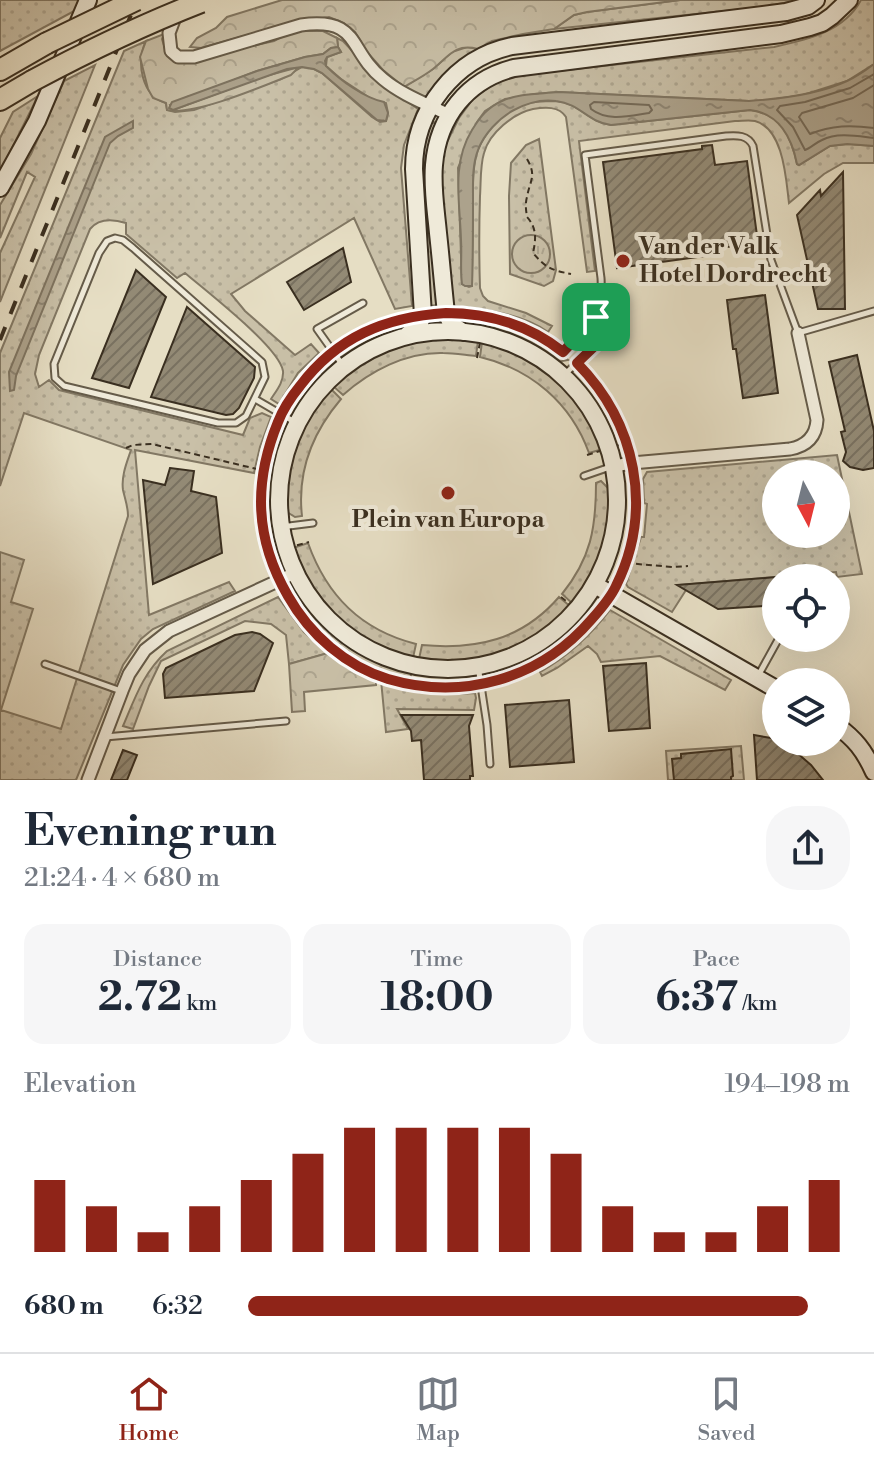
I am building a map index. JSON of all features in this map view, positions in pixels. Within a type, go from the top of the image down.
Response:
[{"type":"highway","points":[[0,70],[47,43],[136,0]]},
{"type":"highway","points":[[0,100],[92,48],[197,1]]},
{"type":"street","points":[[0,188],[32,131],[88,0]]},
{"type":"street","points":[[405,337],[419,325],[423,315],[414,159],[420,127],[430,106],[471,61],[500,49],[786,12],[803,8],[816,0]]},
{"type":"street","points":[[463,332],[452,325],[446,313],[434,167],[440,134],[449,115],[479,82],[500,72],[530,66],[781,34],[822,23],[849,0]]},
{"type":"street","points":[[197,1],[168,38],[171,51],[178,57],[194,57],[301,25],[327,23],[339,27],[351,38],[382,78],[401,92],[449,115]]},
{"type":"street","points":[[463,332],[482,335],[530,353],[563,376],[594,413],[614,466],[617,492],[615,526],[608,556],[595,585],[577,610],[534,646],[478,666],[443,669],[415,666],[365,647],[337,628],[306,591],[295,573],[281,527],[280,479],[298,424],[320,391],[344,367],[372,350],[405,337],[463,332]]},
{"type":"street","points":[[614,466],[790,449],[805,444],[816,430],[817,420],[798,333]]},
{"type":"street","points":[[88,780],[122,691],[145,650],[169,631],[295,573]]},
{"type":"street","points":[[595,585],[762,681]]},
{"type":"street","points":[[850,737],[866,753],[874,772]]},
{"type":"lane","points":[[563,376],[599,342],[596,317],[602,295],[601,278],[585,155],[737,136],[748,138],[753,146],[771,260],[798,333],[874,311]]},
{"type":"lane","points":[[115,238],[128,244],[259,358],[265,377],[255,399],[243,419],[225,424],[64,386],[57,381],[53,374],[54,364],[99,253],[107,241],[115,238]]},
{"type":"lane","points":[[344,367],[317,329],[363,303]]},
{"type":"lane","points":[[255,399],[298,424]]},
{"type":"lane","points":[[584,476],[614,466]]},
{"type":"lane","points":[[281,527],[313,523]]},
{"type":"lane","points":[[757,678],[771,652]]},
{"type":"lane","points":[[45,664],[122,691]]},
{"type":"lane","points":[[478,666],[490,764]]},
{"type":"lane","points":[[105,737],[286,721]]},
{"type":"path","points":[[527,159],[533,170],[526,200],[527,217],[534,224],[535,231],[533,253],[549,269],[571,274]]},
{"type":"path","points":[[446,313],[485,316],[534,333],[577,363],[603,393],[615,413],[632,463],[636,504],[626,563],[612,594],[591,621],[563,648],[543,661],[505,679],[452,688],[392,680],[338,654],[320,638],[304,621],[279,581],[268,553],[260,496],[271,438],[281,414],[313,369],[333,352],[388,322],[446,313]]},
{"type":"path","points":[[477,358],[485,316]]},
{"type":"path","points":[[563,352],[596,317]]},
{"type":"path","points":[[587,455],[627,443]]},
{"type":"path","points":[[126,448],[152,444],[263,470]]},
{"type":"path","points":[[625,538],[631,539]]},
{"type":"path","points":[[268,553],[309,542]]},
{"type":"path","points":[[626,563],[688,566]]},
{"type":"path","points":[[561,597],[591,621]]},
{"type":"path","points":[[502,668],[505,679]]},
{"type":"green space","points":[[0,0],[81,0],[78,9],[0,51]]},
{"type":"green space","points":[[282,0],[680,0],[587,12],[574,15],[554,29],[492,41],[478,49],[458,49],[430,72],[404,87],[383,70],[355,32],[329,17],[290,23],[201,48],[190,47],[197,38],[216,28],[227,17]]},
{"type":"green space","points":[[680,0],[800,0],[762,7],[554,29],[574,15],[587,12]]},
{"type":"green space","points":[[861,0],[874,0],[874,64],[847,81],[803,95],[749,101],[558,92],[505,99],[485,111],[477,122],[458,168],[462,284],[472,286],[473,178],[478,150],[497,122],[525,104],[564,102],[611,125],[750,110],[777,121],[788,136],[799,165],[830,146],[848,144],[874,146],[874,163],[843,163],[824,174],[789,203],[778,144],[765,126],[755,121],[579,141],[595,271],[587,272],[566,117],[551,108],[526,111],[510,119],[497,131],[484,153],[480,196],[480,288],[488,301],[526,313],[552,326],[548,332],[514,316],[451,306],[439,178],[443,150],[459,118],[473,99],[497,81],[522,75],[774,47],[823,33],[845,20]]},
{"type":"green space","points":[[302,31],[323,31],[337,38],[338,47],[323,54],[257,71],[170,105],[173,110],[262,77],[299,67],[291,75],[264,86],[194,109],[179,111],[167,110],[166,103],[153,98],[148,89],[140,57],[146,41],[164,34],[162,39],[166,52],[194,59],[274,41]]},
{"type":"green space","points":[[337,38],[384,85],[418,109],[404,145],[401,168],[412,306],[395,309],[354,218],[231,294],[245,311],[295,355],[311,344],[319,353],[298,373],[279,404],[271,399],[282,379],[279,361],[240,320],[185,273],[177,278],[126,234],[126,223],[106,220],[90,229],[39,355],[35,374],[39,387],[49,380],[59,390],[243,435],[250,418],[262,413],[271,417],[254,473],[135,450],[149,615],[229,582],[235,591],[153,629],[141,639],[123,665],[76,780],[0,780],[0,552],[24,560],[11,602],[33,609],[1,710],[61,729],[128,516],[123,485],[131,450],[24,413],[0,486],[0,353],[124,51],[146,41],[141,58],[143,77],[151,93],[166,103],[167,110],[194,110],[281,79],[302,67],[322,73],[372,117],[380,122],[386,121],[386,103],[373,100],[326,66],[327,57],[341,52]]},
{"type":"green space","points":[[467,47],[478,49],[451,69],[428,96],[418,96],[404,87],[433,69],[452,52]]},
{"type":"green space","points":[[95,65],[0,302],[0,253],[35,177],[27,172],[0,238],[0,205],[31,154],[64,81]]},
{"type":"green space","points":[[38,96],[0,172],[0,138],[13,112]]},
{"type":"green space","points":[[434,122],[439,126],[437,305],[429,306],[419,167],[429,125]]},
{"type":"green space","points":[[539,139],[556,270],[553,281],[544,286],[510,274],[511,163],[526,145]]},
{"type":"green space","points":[[531,235],[544,241],[550,254],[544,267],[531,273],[518,267],[512,254],[518,241]]},
{"type":"green space","points":[[414,320],[351,355],[325,376],[318,369],[363,339]]},
{"type":"green space","points":[[486,321],[534,337],[568,360],[557,362],[522,342],[485,330]]},
{"type":"green space","points":[[448,338],[478,341],[476,356],[443,353],[416,356],[377,371],[343,395],[333,386],[358,365],[386,351],[416,342]]},
{"type":"green space","points":[[482,342],[522,355],[557,379],[585,411],[603,449],[589,453],[572,419],[532,379],[480,357]]},
{"type":"green space","points":[[330,388],[341,399],[322,425],[309,453],[302,484],[302,516],[295,517],[287,512],[287,494],[296,446],[310,416]]},
{"type":"green space","points":[[281,423],[286,431],[275,476],[273,502],[280,548],[272,550],[266,517],[266,485]]},
{"type":"green space","points":[[837,455],[838,460],[781,460]]},
{"type":"green space","points":[[762,462],[762,548],[850,548],[850,517],[862,574],[850,575],[850,564],[762,564],[762,578],[679,585],[686,590],[672,612],[626,584],[641,537],[644,537],[647,504],[644,503],[643,479],[647,472]]},
{"type":"green space","points":[[601,481],[608,488],[611,487],[607,534],[597,564],[573,604],[562,594],[586,555],[595,514],[596,483]]},
{"type":"green space","points":[[308,543],[336,595],[348,608],[379,630],[416,644],[413,658],[355,632],[324,605],[311,588],[293,548]]},
{"type":"green space","points":[[287,588],[305,600],[327,626],[350,645],[369,656],[412,671],[410,679],[371,665],[339,647],[312,621]]},
{"type":"green space","points":[[278,597],[304,632],[328,653],[289,664],[286,635],[271,624],[245,621],[161,661],[133,729],[123,726],[146,677],[167,651]]},
{"type":"green space","points":[[559,597],[571,607],[540,635],[502,654],[461,662],[419,659],[422,645],[461,646],[497,639],[514,632],[545,612]]},
{"type":"green space","points":[[610,610],[731,680],[725,690],[660,656],[601,662],[588,646],[542,676],[540,672],[578,645]]},
{"type":"green space","points":[[580,616],[587,621],[560,646],[540,660],[506,675],[504,670],[532,659],[531,655]]},
{"type":"green space","points":[[328,653],[346,667],[376,681],[376,685],[304,692],[305,711],[292,712],[289,664]]},
{"type":"green space","points":[[381,680],[427,692],[475,693],[474,710],[397,709],[408,729],[386,732]]},
{"type":"green space","points":[[741,746],[744,780],[668,780],[666,751]]},
{"type":"water","points":[[338,47],[341,52],[327,57],[326,66],[353,88],[384,102],[388,113],[386,121],[377,120],[322,73],[302,67],[287,69],[173,110],[169,108],[172,102],[257,71],[323,54]]},
{"type":"water","points":[[874,64],[874,146],[830,146],[799,165],[782,128],[769,116],[750,110],[611,125],[556,101],[535,102],[514,110],[488,132],[476,156],[472,286],[462,284],[458,184],[461,156],[475,125],[497,103],[522,95],[558,92],[749,101],[773,99],[836,86]]},
{"type":"water","points":[[133,121],[133,128],[110,143],[16,376],[14,390],[10,391],[9,372],[105,137]]},
{"type":"building","points":[[712,145],[715,165],[747,161],[758,243],[712,249],[713,255],[617,268],[603,162],[702,149],[702,146]]},
{"type":"building","points":[[843,172],[845,309],[818,309],[797,215],[820,190],[821,196]]},
{"type":"building","points":[[343,248],[351,282],[304,310],[287,282]]},
{"type":"building","points":[[136,270],[166,297],[129,388],[92,378]]},
{"type":"building","points":[[765,295],[778,393],[743,398],[727,300]]},
{"type":"building","points":[[187,307],[255,367],[254,378],[233,414],[226,415],[151,397]]},
{"type":"building","points":[[857,355],[874,431],[874,468],[863,470],[850,467],[850,460],[843,460],[846,452],[841,432],[845,431],[829,362]]},
{"type":"building","points":[[170,468],[194,471],[191,491],[216,497],[222,553],[153,584],[143,480],[165,485]]},
{"type":"building","points":[[762,578],[762,606],[718,609],[677,585]]},
{"type":"building","points":[[252,632],[273,643],[254,691],[165,698],[163,674],[166,668],[235,635]]},
{"type":"building","points":[[646,663],[650,728],[609,731],[603,666]]},
{"type":"building","points":[[569,700],[574,762],[510,767],[505,705]]},
{"type":"building","points":[[401,715],[473,715],[469,726],[473,776],[470,780],[424,780],[421,740],[412,741],[411,731]]},
{"type":"building","points":[[754,735],[762,736],[762,756],[801,756],[823,780],[757,780]]},
{"type":"building","points":[[731,749],[731,780],[674,780],[672,759],[681,758],[681,754]]},
{"type":"building","points":[[123,750],[137,755],[127,780],[111,780]]},
{"type":"railway","points":[[0,340],[137,0]]},
{"type":"place","name":"Van der Valk Hotel Dordrecht","points":[[623,261]]},
{"type":"place","name":"Plein van Europa","points":[[448,493]]},
{"type":"route","points":[[457,313],[485,316],[534,333],[563,352],[596,317],[599,342],[577,363],[603,393],[624,434],[635,480],[636,504],[626,563],[612,594],[597,614],[563,648],[543,661],[505,679],[476,686],[428,687],[404,683],[381,676],[338,654],[304,621],[290,601],[268,553],[262,524],[260,496],[263,470],[271,438],[292,396],[313,369],[341,345],[388,322],[410,316],[457,313]]}]
